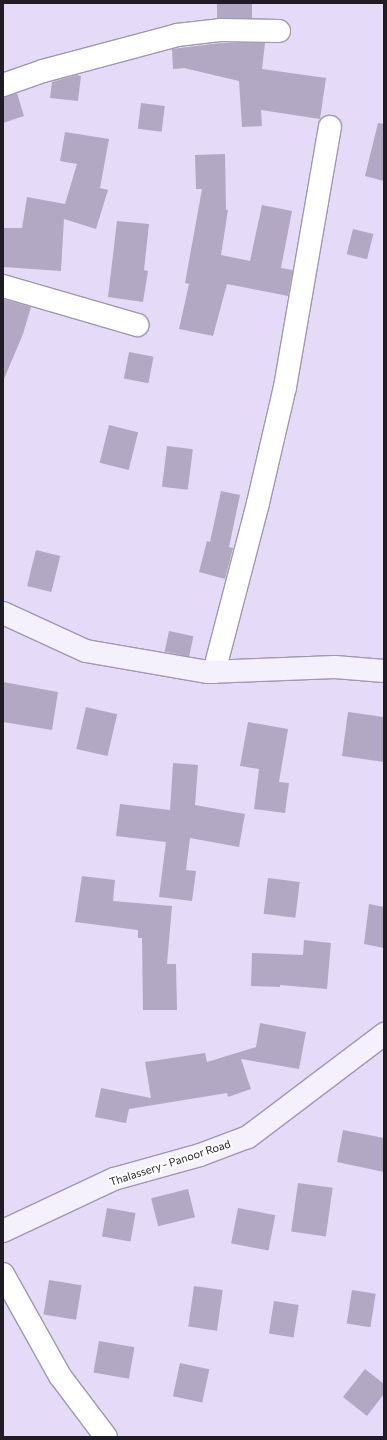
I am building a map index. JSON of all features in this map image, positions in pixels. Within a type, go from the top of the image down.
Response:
[{"type":"main road","points":[[3,613],[86,651],[214,672],[335,667],[384,671]]},
{"type":"main road","name":"Thalassery - Panoor Road","points":[[3,1231],[114,1179],[200,1155],[248,1137],[384,1034]]},
{"type":"street","points":[[3,85],[43,71],[176,35],[220,30],[279,31]]},
{"type":"street","points":[[214,672],[258,503],[284,387],[330,127]]},
{"type":"street","points":[[3,286],[137,325]]},
{"type":"street","points":[[3,1274],[60,1376],[106,1437]]},
{"type":"building","points":[[217,3],[252,3],[252,18],[217,18]]},
{"type":"building","points":[[221,43],[265,43],[262,69],[326,78],[320,119],[261,110],[262,126],[242,127],[239,81],[184,68],[173,69],[172,49]]},
{"type":"building","points":[[76,75],[81,76],[78,101],[50,98],[52,82]]},
{"type":"building","points":[[17,93],[24,116],[3,123],[3,97]]},
{"type":"building","points":[[141,103],[165,106],[162,132],[138,129]]},
{"type":"building","points":[[378,123],[384,124],[384,181],[365,176]]},
{"type":"building","points":[[65,132],[109,139],[100,188],[108,190],[96,229],[64,219],[61,271],[3,267],[3,228],[22,228],[27,197],[65,204],[77,164],[60,161]]},
{"type":"building","points":[[225,154],[226,210],[228,210],[221,255],[250,261],[262,205],[292,211],[281,268],[293,270],[288,296],[227,284],[213,336],[179,329],[189,284],[185,283],[202,189],[196,189],[195,155]]},
{"type":"building","points":[[117,221],[149,224],[144,270],[148,271],[143,302],[108,297]]},
{"type":"building","points":[[353,229],[373,234],[367,259],[347,254]]},
{"type":"building","points":[[3,299],[31,307],[23,334],[4,379]]},
{"type":"building","points":[[129,352],[154,357],[148,383],[124,379]]},
{"type":"building","points":[[109,425],[138,432],[129,470],[100,463]]},
{"type":"building","points":[[167,446],[193,449],[188,490],[162,487]]},
{"type":"building","points":[[221,491],[240,495],[229,547],[233,548],[225,579],[199,572],[207,541],[210,542]]},
{"type":"building","points":[[36,550],[60,556],[51,592],[27,586]]},
{"type":"building","points":[[169,631],[193,636],[189,657],[165,652]]},
{"type":"building","points":[[3,682],[58,692],[52,730],[3,722]]},
{"type":"building","points":[[86,707],[117,714],[108,756],[76,749]]},
{"type":"building","points":[[348,712],[384,717],[384,762],[342,756]]},
{"type":"building","points":[[248,722],[288,729],[279,782],[289,783],[285,813],[254,809],[259,769],[240,766]]},
{"type":"building","points":[[173,763],[198,765],[195,805],[245,814],[239,847],[190,838],[186,870],[196,871],[192,901],[159,897],[166,842],[116,836],[120,804],[170,810]]},
{"type":"building","points":[[82,876],[115,880],[113,901],[172,906],[167,964],[176,964],[177,1010],[143,1010],[142,938],[138,938],[138,930],[75,922]]},
{"type":"building","points":[[268,878],[300,882],[295,918],[264,914]]},
{"type":"building","points":[[369,904],[384,907],[384,948],[364,944]]},
{"type":"building","points":[[304,940],[331,943],[327,989],[280,985],[280,987],[251,986],[252,953],[303,955]]},
{"type":"building","points":[[260,1023],[306,1032],[299,1069],[241,1059],[251,1089],[228,1097],[227,1093],[129,1109],[126,1123],[95,1117],[101,1088],[151,1098],[145,1062],[205,1053],[207,1062],[256,1047]]},
{"type":"building","points":[[343,1130],[384,1138],[384,1172],[337,1162]]},
{"type":"building","points":[[298,1183],[333,1188],[326,1236],[291,1232]]},
{"type":"building","points":[[188,1189],[195,1217],[158,1226],[151,1198]]},
{"type":"building","points":[[107,1208],[136,1213],[131,1242],[102,1237]]},
{"type":"building","points":[[238,1208],[275,1215],[268,1251],[231,1243]]},
{"type":"building","points":[[49,1280],[82,1285],[76,1320],[44,1315]]},
{"type":"building","points":[[194,1286],[223,1290],[217,1331],[188,1327]]},
{"type":"building","points":[[352,1290],[376,1294],[370,1327],[347,1324]]},
{"type":"building","points":[[274,1301],[299,1305],[294,1338],[269,1334]]},
{"type":"building","points":[[99,1341],[134,1347],[129,1379],[93,1373]]},
{"type":"building","points":[[180,1363],[209,1369],[202,1402],[173,1396]]},
{"type":"building","points":[[365,1369],[384,1384],[384,1394],[367,1416],[343,1397]]}]
